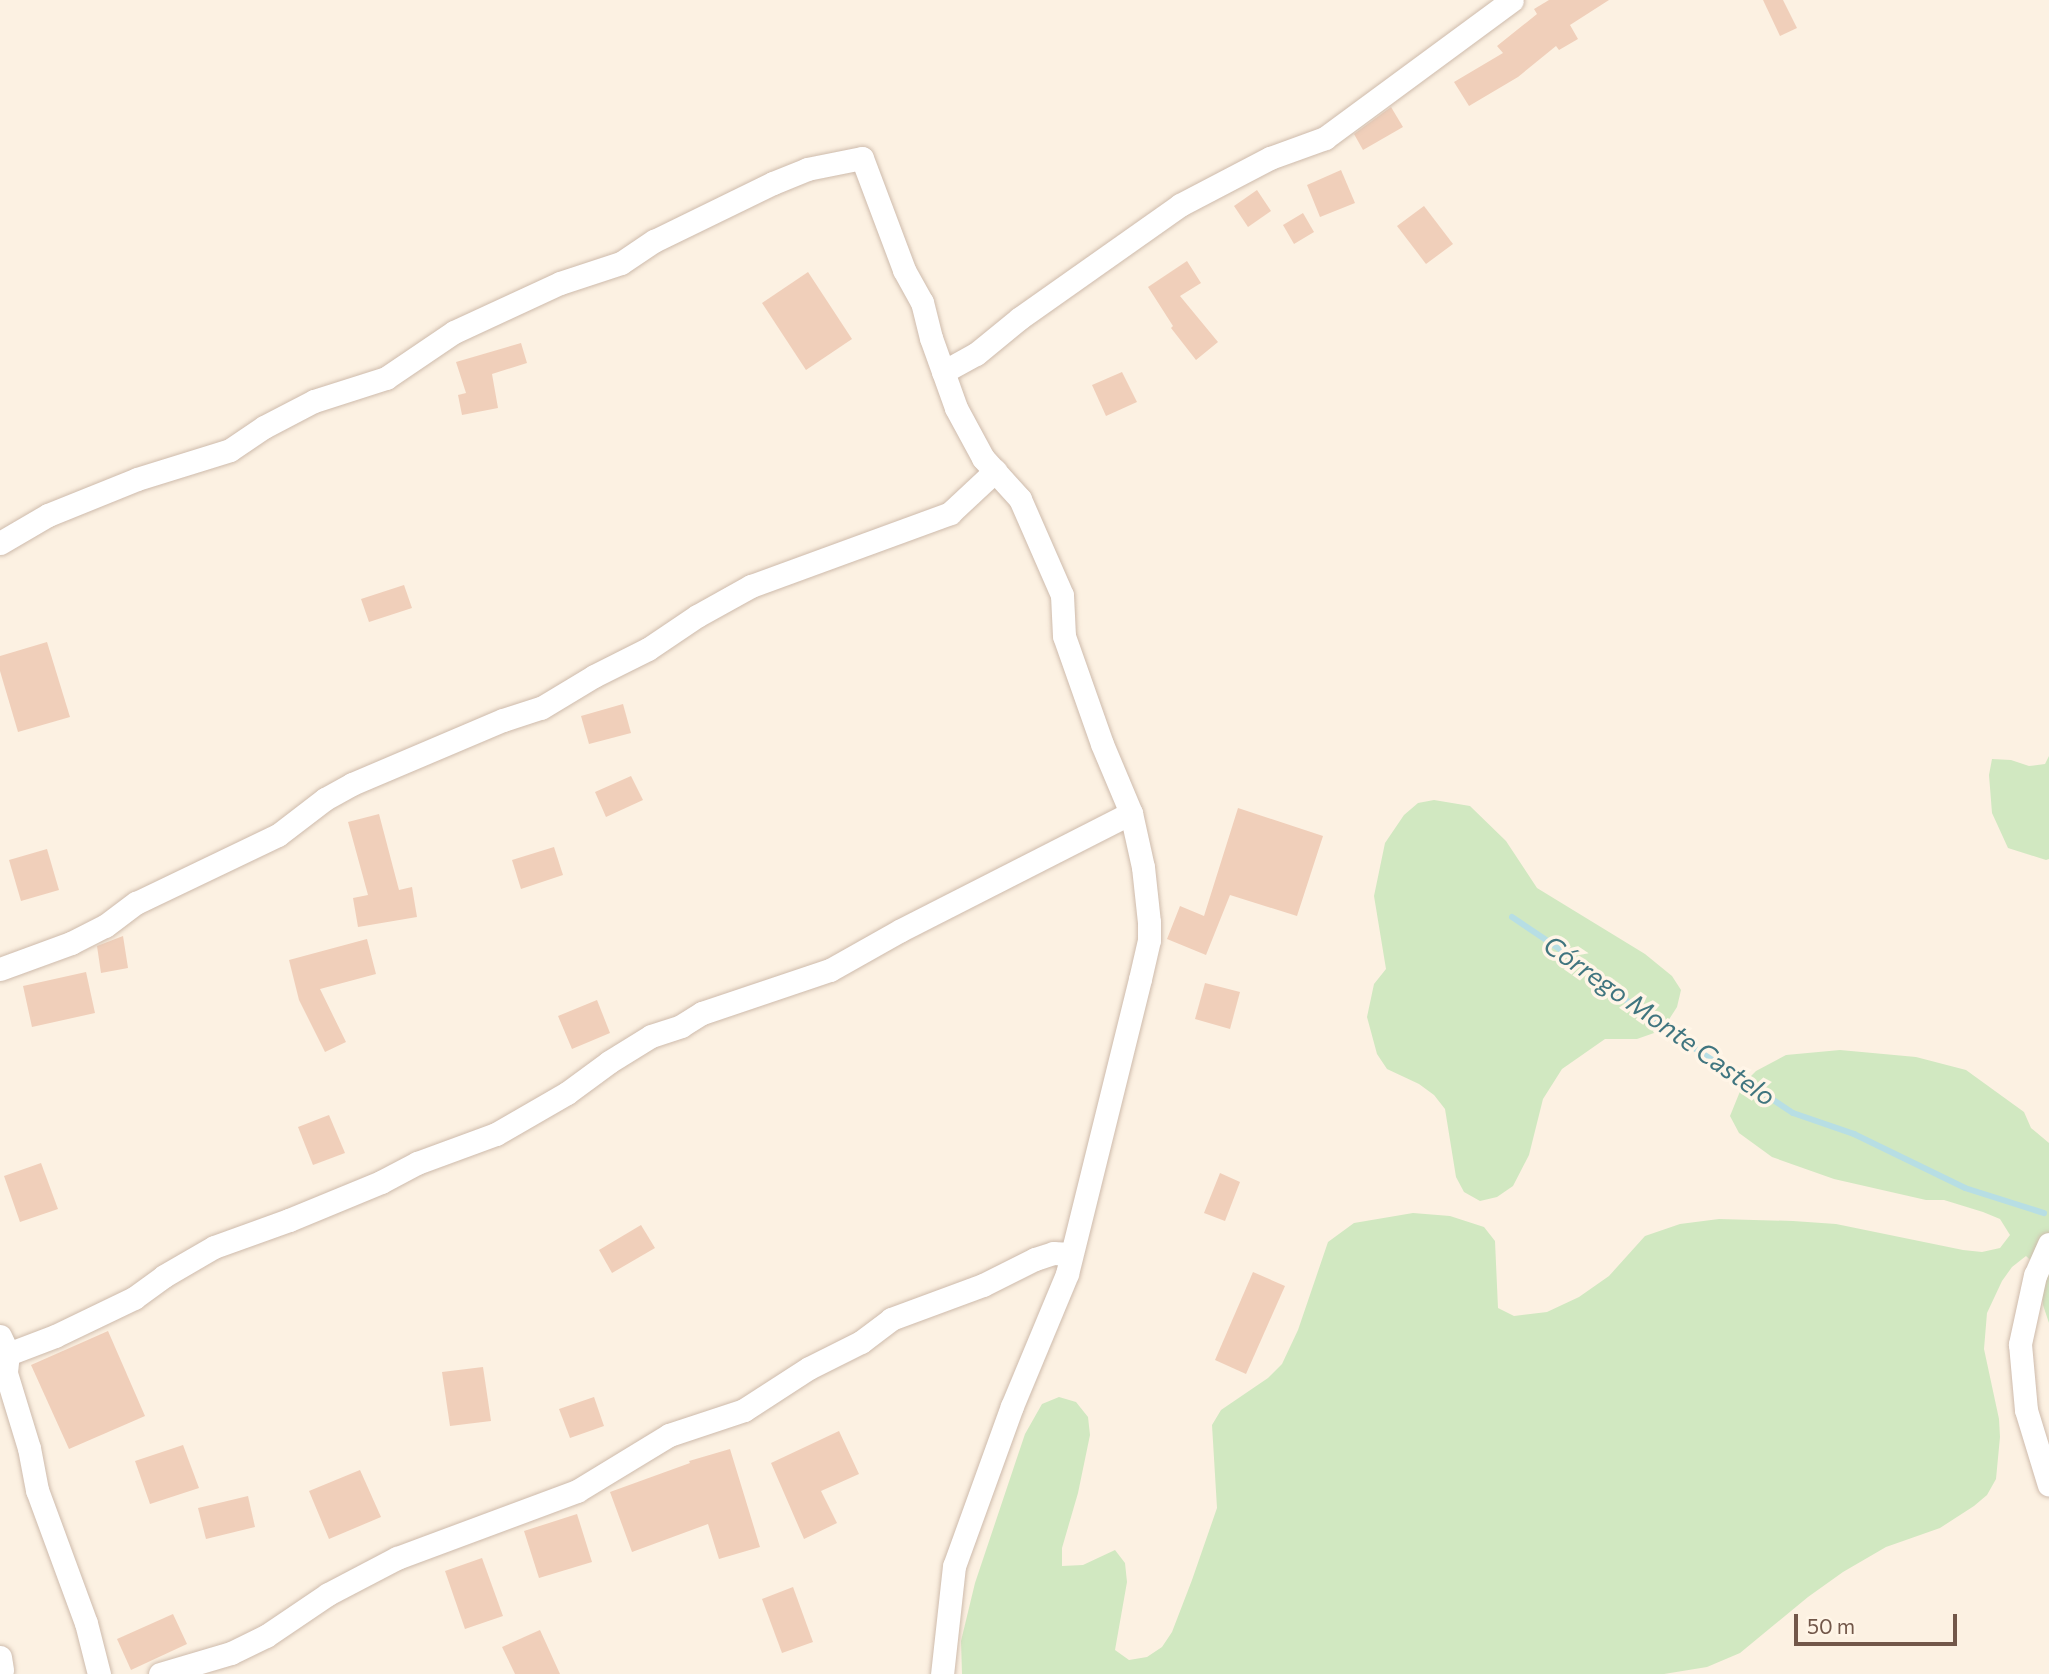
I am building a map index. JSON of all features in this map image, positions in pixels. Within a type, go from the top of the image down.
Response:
[{"type":"street","points":[[943,372],[976,354],[1020,318],[1180,205],[1270,158],[1325,138],[1512,0]]},
{"type":"street","points":[[0,543],[48,515],[137,479],[230,450],[314,401],[386,378],[454,332],[560,283],[621,262],[654,241],[773,183],[862,158],[904,270],[922,302],[943,372],[972,442],[1020,499],[1062,595],[1067,645],[1102,744],[1131,813],[1143,867],[1149,940],[1099,1142],[1092,1182],[1061,1292],[1012,1406],[954,1566],[942,1674]]},
{"type":"street","points":[[0,969],[71,943],[105,926],[136,903],[261,844],[295,823],[325,799],[352,784],[503,720],[541,708],[594,676],[648,649],[697,615],[751,586],[950,513],[995,471]]},
{"type":"street","points":[[99,1674],[86,1623],[37,1490],[29,1448],[6,1373],[3,1348],[55,1336],[134,1298],[164,1276],[214,1247],[289,1220],[381,1182],[417,1163],[496,1134],[567,1093],[609,1062],[652,1036],[681,1026],[702,1013],[830,970],[901,930],[1131,813]]},
{"type":"street","points":[[2049,1244],[2035,1275],[2020,1344],[2026,1410],[2049,1485]]},
{"type":"street","points":[[160,1674],[231,1653],[266,1636],[328,1594],[397,1558],[578,1491],[669,1435],[744,1409],[809,1368],[860,1342],[891,1319],[983,1285],[1035,1259],[1053,1253],[1071,1254]]},
{"type":"green space","points":[[2049,756],[2049,859],[2046,860],[2008,848],[1992,813],[1989,775],[1992,759],[2011,760],[2029,766],[2045,764]]},
{"type":"green space","points":[[1434,800],[1470,806],[1506,841],[1537,888],[1645,954],[1672,976],[1681,990],[1677,1007],[1668,1021],[1654,1033],[1637,1039],[1605,1039],[1562,1069],[1543,1099],[1529,1155],[1513,1186],[1497,1197],[1480,1201],[1464,1192],[1456,1177],[1445,1109],[1434,1095],[1419,1084],[1387,1069],[1377,1054],[1367,1017],[1374,984],[1386,969],[1374,896],[1385,843],[1404,815],[1418,803]]},
{"type":"green space","points":[[1840,1050],[1916,1057],[1966,1070],[2024,1112],[2031,1128],[2049,1143],[2049,1323],[2043,1305],[2040,1269],[2026,1256],[2012,1267],[2002,1281],[1987,1313],[1984,1349],[1999,1419],[2000,1437],[1996,1479],[1987,1495],[1974,1506],[1940,1528],[1886,1547],[1843,1572],[1740,1653],[1707,1667],[1664,1674],[962,1674],[961,1641],[975,1583],[1025,1434],[1042,1404],[1059,1397],[1076,1402],[1088,1417],[1090,1435],[1078,1493],[1062,1548],[1062,1566],[1083,1565],[1115,1550],[1125,1563],[1127,1582],[1115,1650],[1129,1660],[1147,1657],[1162,1647],[1172,1632],[1217,1508],[1212,1425],[1221,1410],[1268,1378],[1282,1364],[1298,1330],[1328,1242],[1354,1223],[1413,1213],[1450,1216],[1484,1227],[1495,1241],[1498,1308],[1514,1316],[1547,1312],[1579,1297],[1609,1276],[1645,1236],[1680,1224],[1719,1219],[1836,1224],[1963,1250],[1982,1252],[2000,1248],[2010,1235],[2000,1219],[1944,1200],[1926,1200],[1834,1179],[1772,1157],[1739,1133],[1730,1116],[1743,1084],[1756,1071],[1786,1055]]},
{"type":"building","points":[[1549,0],[1609,0],[1570,25],[1578,39],[1559,50],[1556,46],[1518,77],[1469,106],[1454,82],[1503,53],[1497,46],[1537,14],[1534,9]]},
{"type":"building","points":[[1763,0],[1783,0],[1797,28],[1780,36]]},
{"type":"building","points":[[1391,107],[1403,127],[1363,150],[1354,134]]},
{"type":"building","points":[[1341,170],[1355,203],[1320,217],[1307,185]]},
{"type":"building","points":[[1257,190],[1271,211],[1248,227],[1234,206]]},
{"type":"building","points":[[1424,206],[1453,244],[1426,264],[1397,226]]},
{"type":"building","points":[[1303,213],[1314,232],[1294,244],[1283,225]]},
{"type":"building","points":[[1187,261],[1201,283],[1180,296],[1218,342],[1196,360],[1171,328],[1173,326],[1148,287]]},
{"type":"building","points":[[808,272],[852,339],[806,370],[762,303]]},
{"type":"building","points":[[521,343],[527,363],[492,374],[498,408],[462,415],[458,395],[466,393],[456,362]]},
{"type":"building","points":[[1122,372],[1137,402],[1106,416],[1092,385]]},
{"type":"building","points":[[404,585],[412,608],[369,622],[361,599]]},
{"type":"building","points":[[47,642],[70,717],[18,732],[0,671],[0,656]]},
{"type":"building","points":[[623,704],[631,733],[589,744],[581,716]]},
{"type":"building","points":[[631,776],[643,800],[606,817],[595,792]]},
{"type":"building","points":[[1238,808],[1323,836],[1297,916],[1230,895],[1206,955],[1167,939],[1180,906],[1204,916]]},
{"type":"building","points":[[379,814],[399,890],[412,887],[417,917],[358,927],[353,898],[368,895],[348,822]]},
{"type":"building","points":[[554,847],[563,875],[521,889],[512,860]]},
{"type":"building","points":[[47,849],[59,890],[21,901],[9,860]]},
{"type":"building","points":[[123,936],[128,968],[101,973],[97,946]]},
{"type":"building","points":[[367,939],[376,974],[320,989],[346,1042],[325,1052],[299,1000],[289,960]]},
{"type":"building","points":[[86,972],[95,1013],[32,1027],[23,986]]},
{"type":"building","points":[[1205,983],[1240,992],[1230,1029],[1195,1019]]},
{"type":"building","points":[[597,1000],[610,1033],[572,1049],[558,1016]]},
{"type":"building","points":[[329,1115],[345,1153],[313,1165],[298,1127]]},
{"type":"building","points":[[41,1163],[58,1209],[20,1222],[4,1176]]},
{"type":"building","points":[[1220,1173],[1240,1182],[1225,1221],[1204,1213]]},
{"type":"building","points":[[641,1225],[655,1248],[612,1273],[599,1250]]},
{"type":"building","points":[[1253,1272],[1285,1286],[1246,1374],[1215,1360]]},
{"type":"building","points":[[108,1331],[145,1416],[69,1449],[31,1365]]},
{"type":"building","points":[[483,1367],[491,1421],[450,1426],[442,1372]]},
{"type":"building","points":[[594,1397],[604,1426],[570,1438],[559,1409]]},
{"type":"building","points":[[839,1431],[859,1474],[821,1491],[837,1523],[804,1539],[771,1463]]},
{"type":"building","points":[[183,1445],[199,1488],[150,1504],[135,1461]]},
{"type":"building","points":[[730,1449],[760,1547],[719,1559],[708,1524],[632,1552],[610,1492],[690,1463],[689,1461]]},
{"type":"building","points":[[360,1470],[381,1517],[329,1539],[309,1491]]},
{"type":"building","points":[[248,1496],[255,1527],[206,1539],[198,1508]]},
{"type":"building","points":[[577,1514],[592,1562],[539,1578],[524,1531]]},
{"type":"building","points":[[482,1558],[503,1616],[465,1629],[445,1571]]},
{"type":"building","points":[[793,1587],[813,1642],[782,1653],[762,1599]]},
{"type":"building","points":[[173,1614],[187,1644],[131,1670],[117,1639]]},
{"type":"building","points":[[540,1630],[560,1674],[515,1674],[502,1647]]},
{"type":"waterway","name":"Córrego Monte Castelo","points":[[1512,917],[1573,958],[1650,1019],[1793,1113],[1854,1134],[1965,1188],[2044,1213]]}]
